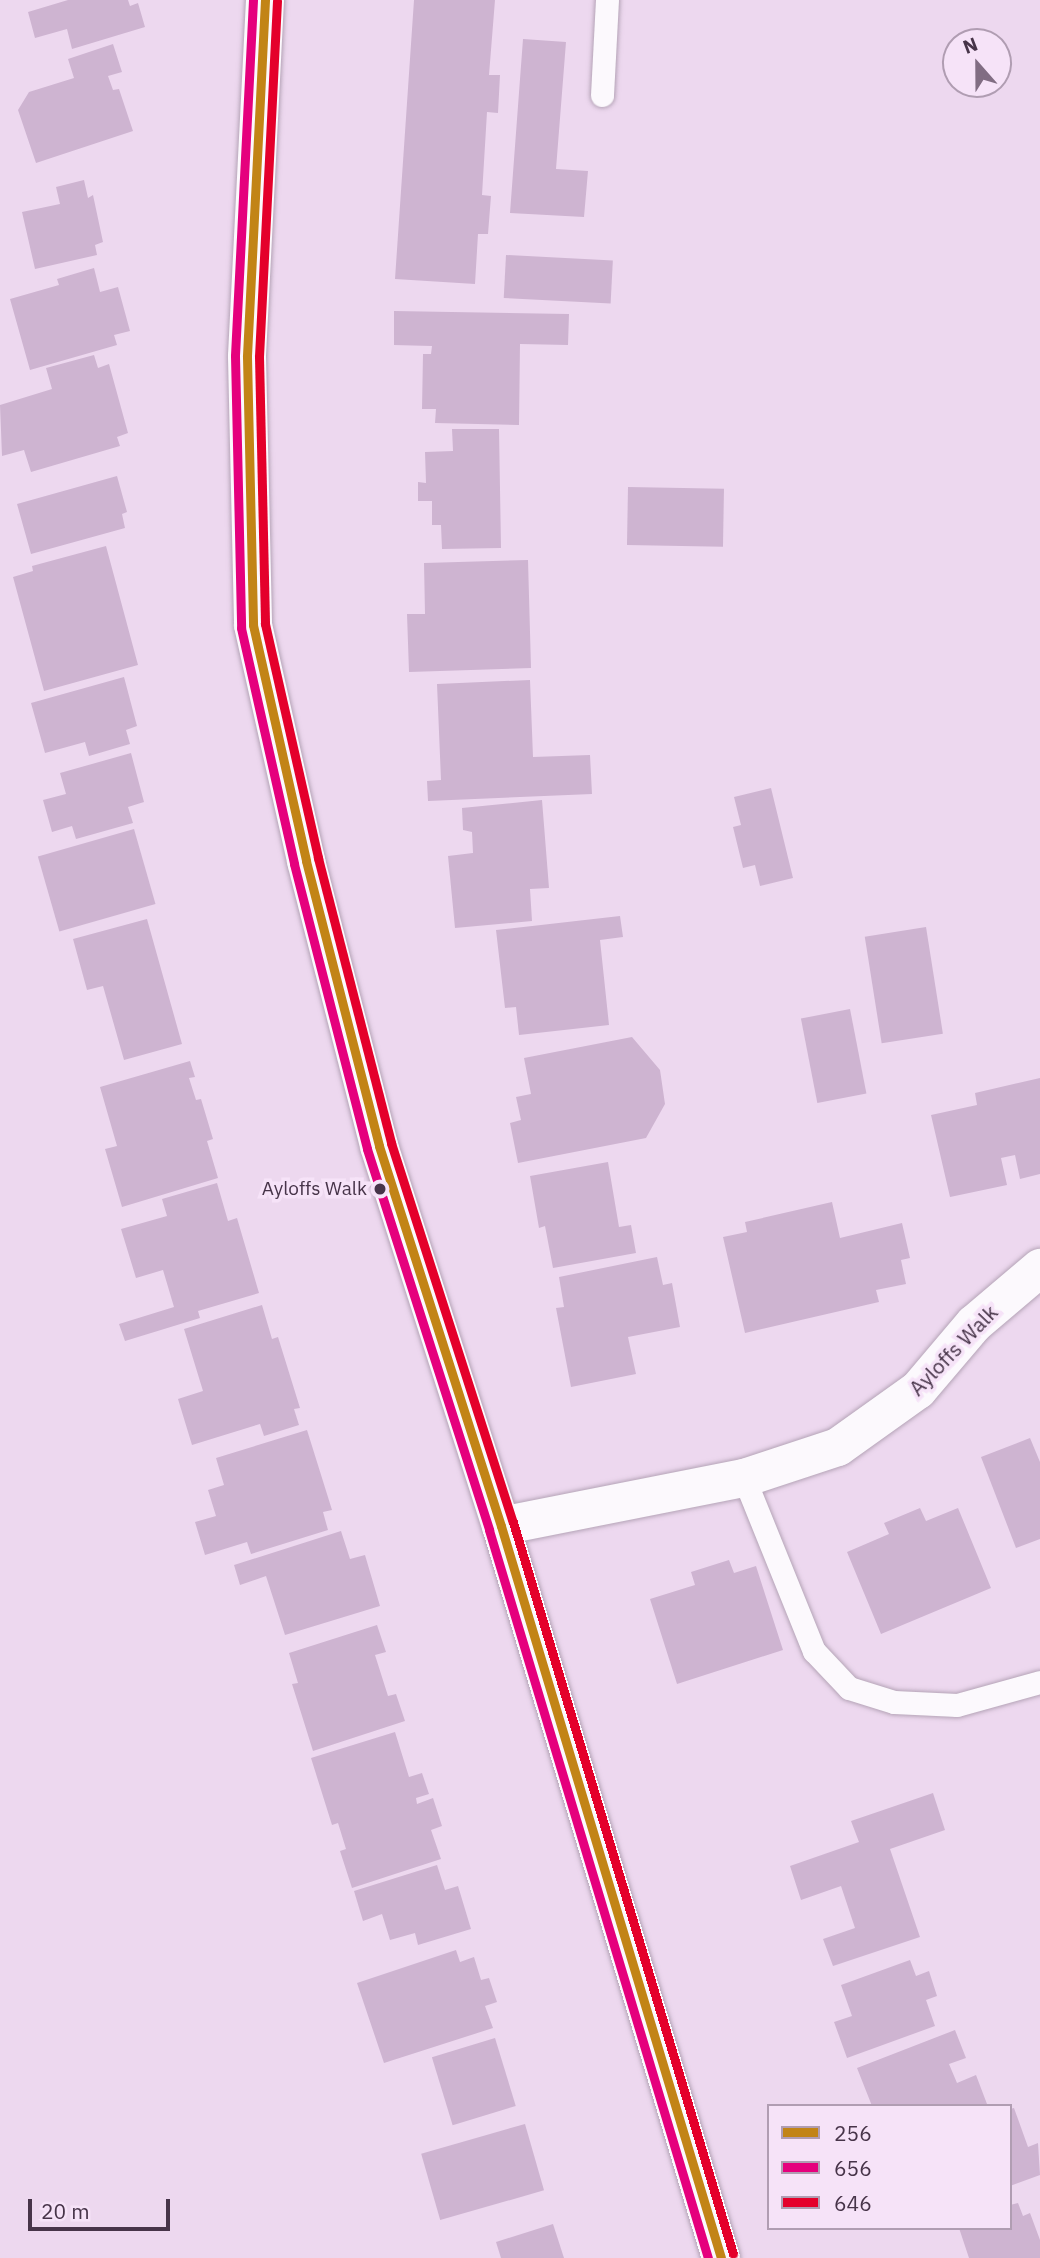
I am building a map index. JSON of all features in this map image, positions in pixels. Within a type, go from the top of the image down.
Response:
[{"type":"street","points":[[265,0],[247,357],[253,625],[306,861],[379,1146],[501,1527],[721,2258]]},
{"type":"street","name":"Ayloffs Walk","points":[[501,1527],[744,1478],[838,1447],[918,1390],[974,1324],[1040,1268]]},
{"type":"lane","points":[[602,96],[607,0]]},
{"type":"lane","points":[[744,1478],[814,1651],[849,1688],[894,1702],[957,1704],[1040,1682]]},
{"type":"building","points":[[68,0],[128,0],[130,6],[138,3],[145,27],[72,49],[67,29],[35,38],[28,12]]},
{"type":"building","points":[[414,0],[495,0],[489,75],[500,75],[498,113],[487,112],[482,195],[491,196],[488,234],[478,234],[475,284],[395,279]]},
{"type":"building","points":[[523,39],[566,42],[556,169],[588,171],[584,217],[510,213]]},
{"type":"building","points":[[113,44],[122,72],[108,76],[113,90],[119,89],[133,131],[36,163],[18,110],[29,92],[74,78],[68,59]]},
{"type":"building","points":[[84,180],[88,198],[93,195],[103,242],[95,245],[97,255],[35,269],[22,212],[60,204],[56,187]]},
{"type":"building","points":[[506,255],[613,261],[611,304],[504,298]]},
{"type":"building","points":[[94,268],[100,292],[118,287],[130,331],[114,335],[117,345],[30,370],[10,299],[59,285],[57,279]]},
{"type":"building","points":[[394,311],[569,314],[568,345],[520,344],[519,425],[435,423],[436,409],[422,409],[423,354],[431,354],[432,346],[394,345]]},
{"type":"building","points":[[94,355],[98,368],[109,364],[128,433],[117,437],[120,446],[31,472],[24,450],[2,456],[0,405],[52,389],[46,368]]},
{"type":"building","points":[[452,429],[499,429],[501,548],[442,549],[441,525],[432,525],[432,501],[418,501],[418,482],[426,483],[425,452],[453,451]]},
{"type":"building","points":[[117,476],[127,512],[122,514],[125,528],[31,554],[17,504]]},
{"type":"building","points":[[628,487],[724,489],[723,547],[627,545]]},
{"type":"building","points":[[106,546],[138,665],[44,691],[13,577],[33,571],[32,566]]},
{"type":"building","points":[[528,560],[531,668],[409,672],[407,614],[425,614],[424,563]]},
{"type":"building","points":[[124,677],[137,726],[126,730],[130,744],[89,756],[85,742],[45,753],[31,703]]},
{"type":"building","points":[[530,680],[533,757],[590,755],[592,794],[428,801],[427,781],[441,780],[437,684]]},
{"type":"building","points":[[131,753],[144,802],[128,807],[133,823],[76,839],[72,826],[52,832],[43,800],[66,794],[60,773]]},
{"type":"building","points":[[771,788],[793,878],[760,886],[755,865],[743,868],[733,827],[741,825],[734,797]]},
{"type":"building","points":[[542,800],[549,888],[530,889],[532,921],[455,928],[448,856],[473,853],[472,832],[463,830],[462,808]]},
{"type":"building","points":[[134,829],[155,904],[59,932],[38,857]]},
{"type":"building","points":[[620,916],[623,937],[600,940],[609,1025],[519,1035],[516,1007],[505,1008],[496,930]]},
{"type":"building","points":[[147,919],[182,1044],[124,1060],[103,986],[87,990],[73,939]]},
{"type":"building","points":[[926,927],[943,1034],[882,1043],[865,937]]},
{"type":"building","points":[[850,1009],[866,1093],[817,1103],[801,1019]]},
{"type":"building","points":[[632,1037],[660,1070],[665,1104],[646,1138],[518,1163],[510,1123],[521,1120],[516,1097],[531,1094],[524,1058]]},
{"type":"building","points":[[190,1061],[195,1077],[189,1078],[196,1100],[201,1099],[213,1139],[207,1141],[218,1178],[122,1207],[105,1149],[117,1146],[100,1087]]},
{"type":"building","points":[[1040,1078],[1040,1174],[1020,1179],[1015,1155],[1001,1158],[1007,1185],[950,1197],[931,1115],[977,1105],[975,1093]]},
{"type":"building","points":[[608,1162],[619,1227],[631,1225],[636,1253],[553,1268],[545,1226],[539,1228],[530,1176]]},
{"type":"building","points":[[217,1183],[228,1221],[237,1218],[259,1293],[198,1311],[200,1318],[125,1341],[119,1324],[174,1307],[163,1270],[136,1278],[121,1229],[167,1216],[162,1199]]},
{"type":"building","points":[[832,1202],[840,1238],[902,1223],[910,1258],[901,1260],[906,1284],[876,1290],[879,1302],[745,1333],[723,1237],[747,1232],[745,1222]]},
{"type":"building","points":[[657,1257],[663,1285],[672,1283],[680,1327],[628,1337],[636,1374],[571,1387],[556,1308],[564,1307],[559,1277]]},
{"type":"building","points":[[262,1305],[272,1339],[278,1337],[300,1408],[294,1409],[299,1425],[264,1436],[260,1424],[192,1445],[178,1399],[203,1391],[184,1329]]},
{"type":"building","points":[[307,1430],[332,1510],[323,1512],[328,1530],[251,1554],[247,1542],[205,1555],[195,1522],[216,1516],[208,1490],[224,1485],[216,1458]]},
{"type":"building","points":[[1030,1438],[1040,1462],[1040,1539],[1016,1548],[981,1457]]},
{"type":"building","points":[[920,1508],[926,1521],[958,1508],[991,1588],[881,1634],[847,1552],[889,1534],[884,1523]]},
{"type":"building","points":[[341,1531],[350,1559],[365,1555],[380,1606],[285,1635],[266,1576],[240,1585],[234,1565]]},
{"type":"building","points":[[729,1560],[734,1573],[756,1566],[783,1650],[677,1684],[650,1599],[695,1585],[691,1572]]},
{"type":"building","points":[[377,1625],[386,1652],[375,1655],[388,1696],[396,1694],[405,1721],[313,1751],[292,1684],[298,1683],[289,1653]]},
{"type":"building","points":[[395,1732],[409,1777],[422,1773],[429,1794],[416,1798],[417,1804],[433,1798],[442,1826],[431,1830],[441,1859],[352,1888],[340,1851],[346,1849],[338,1823],[332,1825],[311,1758]]},
{"type":"building","points":[[933,1793],[945,1830],[890,1849],[920,1937],[833,1966],[823,1939],[855,1928],[841,1886],[801,1900],[790,1866],[859,1842],[851,1821]]},
{"type":"building","points":[[437,1865],[445,1890],[458,1886],[471,1929],[418,1945],[415,1933],[390,1940],[382,1914],[363,1921],[354,1891]]},
{"type":"building","points":[[456,1950],[460,1962],[474,1957],[481,1980],[489,1978],[497,2002],[485,2006],[493,2028],[384,2063],[357,1983]]},
{"type":"building","points":[[910,1960],[916,1976],[929,1971],[937,1996],[926,2000],[935,2026],[847,2058],[834,2022],[852,2016],[841,1985]]},
{"type":"building","points":[[955,2030],[966,2058],[949,2064],[957,2083],[976,2075],[987,2104],[871,2104],[857,2068]]},
{"type":"building","points":[[495,2038],[516,2106],[453,2125],[432,2057]]},
{"type":"building","points":[[1012,2108],[1028,2147],[1038,2143],[1040,2175],[1012,2185]]},
{"type":"building","points":[[525,2124],[544,2190],[440,2220],[421,2154]]},
{"type":"building","points":[[1018,2203],[1023,2216],[1030,2213],[1040,2240],[1040,2258],[969,2258],[960,2230],[1012,2230],[1012,2204]]},
{"type":"building","points":[[553,2224],[564,2258],[501,2258],[496,2242]]},
{"type":"transit line","name":"656","points":[[253,0],[235,356],[241,628],[294,864],[367,1149],[489,1530],[708,2258]]},
{"type":"transit line","name":"256","points":[[265,0],[247,357],[253,625],[306,861],[379,1146],[501,1526],[721,2258]]},
{"type":"transit line","name":"646","points":[[277,1],[259,357],[265,624],[318,858],[391,1143],[513,1522],[733,2254]]},
{"type":"place","name":"Ayloffs Walk","points":[[380,1189]]}]
